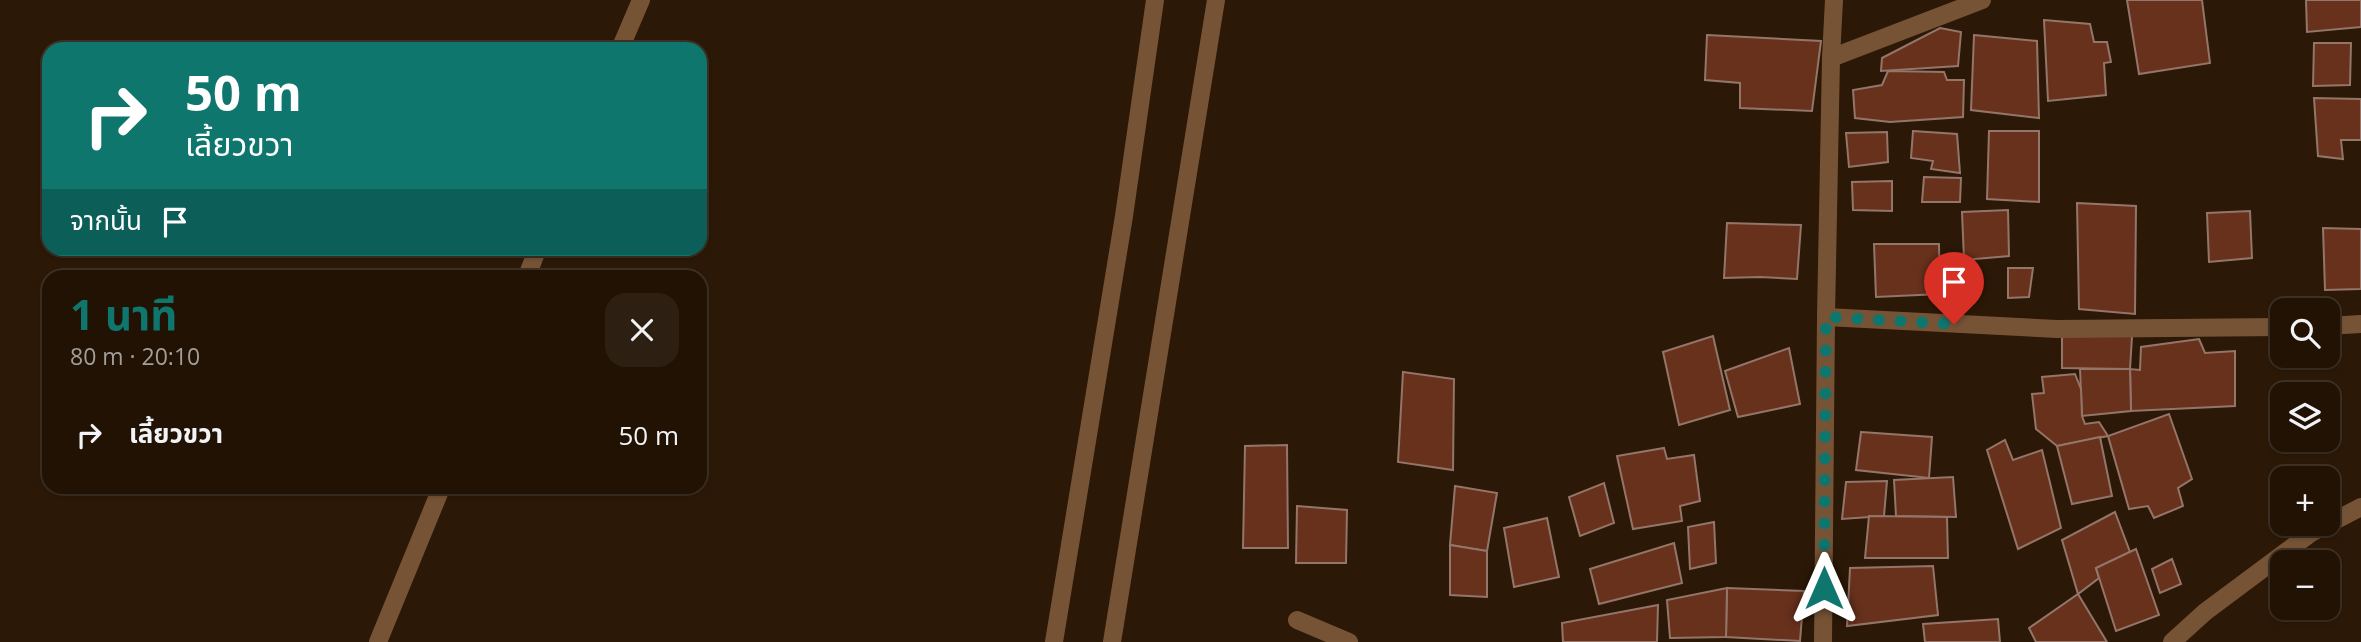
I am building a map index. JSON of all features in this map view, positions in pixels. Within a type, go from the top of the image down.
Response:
[{"type":"street","points":[[623,42],[641,0]]},
{"type":"street","points":[[1054,642],[1121,230],[1155,0]]},
{"type":"street","points":[[1112,642],[1216,0]]},
{"type":"street","points":[[1823,642],[1830,58],[1834,0]]},
{"type":"street","points":[[1830,58],[1982,0]]},
{"type":"street","points":[[1826,317],[2057,329],[2270,327]]},
{"type":"street","points":[[2340,325],[2361,324]]},
{"type":"street","points":[[378,642],[439,494]]},
{"type":"street","points":[[2172,642],[2205,612],[2311,533],[2361,507]]},
{"type":"street","points":[[1297,620],[1349,642]]},
{"type":"building","points":[[2127,0],[2202,0],[2210,63],[2139,74]]},
{"type":"building","points":[[2306,0],[2361,0],[2361,27],[2307,32]]},
{"type":"building","points":[[2044,20],[2090,24],[2094,42],[2107,42],[2111,62],[2104,63],[2106,95],[2048,101]]},
{"type":"building","points":[[1940,28],[1961,32],[1958,66],[1881,71],[1882,58]]},
{"type":"building","points":[[1707,35],[1821,41],[1812,111],[1740,108],[1740,83],[1705,80]]},
{"type":"building","points":[[1974,35],[2037,41],[2039,118],[1971,110]]},
{"type":"building","points":[[2314,43],[2351,43],[2350,85],[2313,86]]},
{"type":"building","points":[[1888,71],[1944,72],[1947,80],[1964,80],[1963,117],[1890,122],[1855,118],[1853,90],[1882,85]]},
{"type":"building","points":[[2314,98],[2361,99],[2361,140],[2341,140],[2343,159],[2318,156]]},
{"type":"building","points":[[1913,131],[1957,134],[1960,173],[1931,169],[1933,161],[1911,158]]},
{"type":"building","points":[[1989,131],[2039,131],[2039,202],[1987,199]]},
{"type":"building","points":[[1887,132],[1888,162],[1849,167],[1846,133]]},
{"type":"building","points":[[1924,177],[1961,178],[1960,202],[1922,202]]},
{"type":"building","points":[[1892,181],[1892,211],[1853,210],[1852,182]]},
{"type":"building","points":[[2077,203],[2136,206],[2135,314],[2079,309]]},
{"type":"building","points":[[2008,210],[2009,256],[1964,260],[1962,212]]},
{"type":"building","points":[[2250,211],[2252,258],[2209,262],[2207,213]]},
{"type":"building","points":[[1727,223],[1801,225],[1797,279],[1724,278]]},
{"type":"building","points":[[2323,228],[2361,229],[2361,289],[2325,290]]},
{"type":"building","points":[[1874,244],[1939,244],[1940,294],[1876,297]]},
{"type":"building","points":[[2008,268],[2033,268],[2029,297],[2008,298]]},
{"type":"building","points":[[1713,336],[1730,410],[1679,425],[1663,352]]},
{"type":"building","points":[[2062,336],[2132,336],[2130,369],[2062,368]]},
{"type":"building","points":[[2199,339],[2205,353],[2235,351],[2235,406],[2131,411],[2130,369],[2140,370],[2141,347]]},
{"type":"building","points":[[1789,348],[1800,404],[1738,417],[1725,371]]},
{"type":"building","points":[[2080,369],[2130,369],[2131,411],[2082,416]]},
{"type":"building","points":[[1403,372],[1454,379],[1453,470],[1398,462]]},
{"type":"building","points":[[2075,374],[2081,389],[2085,424],[2099,422],[2108,436],[2057,446],[2036,429],[2032,394],[2044,393],[2042,377]]},
{"type":"building","points":[[2169,414],[2192,479],[2178,488],[2183,506],[2154,518],[2148,506],[2129,509],[2108,436]]},
{"type":"building","points":[[1861,432],[1932,437],[1929,478],[1856,470]]},
{"type":"building","points":[[2100,437],[2112,496],[2072,504],[2057,446]]},
{"type":"building","points":[[2005,440],[2013,460],[2042,450],[2061,528],[2018,549],[1987,450]]},
{"type":"building","points":[[1287,445],[1288,548],[1243,548],[1245,446]]},
{"type":"building","points":[[1664,448],[1667,459],[1694,455],[1700,501],[1680,506],[1682,521],[1633,529],[1617,456]]},
{"type":"building","points":[[1953,477],[1956,517],[1896,516],[1894,480]]},
{"type":"building","points":[[1887,481],[1884,516],[1842,519],[1846,482]]},
{"type":"building","points":[[1604,483],[1614,523],[1580,536],[1569,497]]},
{"type":"building","points":[[1455,486],[1497,493],[1487,551],[1450,545]]},
{"type":"building","points":[[1297,506],[1347,510],[1346,563],[1296,563]]},
{"type":"building","points":[[2115,512],[2130,552],[2096,568],[2099,578],[2078,594],[2062,540]]},
{"type":"building","points":[[1869,516],[1947,517],[1948,558],[1865,558]]},
{"type":"building","points":[[1547,518],[1559,577],[1514,587],[1504,528]]},
{"type":"building","points":[[1714,522],[1716,563],[1690,569],[1688,527]]},
{"type":"building","points":[[1674,543],[1682,583],[1599,604],[1590,569]]},
{"type":"building","points":[[1450,545],[1487,551],[1487,597],[1450,595]]},
{"type":"building","points":[[2136,549],[2159,615],[2116,631],[2096,568]]},
{"type":"building","points":[[2172,559],[2181,584],[2160,593],[2152,569]]},
{"type":"building","points":[[1933,566],[1938,615],[1847,626],[1850,568]]},
{"type":"building","points":[[1727,588],[1804,591],[1800,641],[1726,637]]},
{"type":"building","points":[[1727,588],[1726,637],[1670,638],[1667,600]]},
{"type":"building","points":[[2078,594],[2107,642],[2036,642],[2029,628]]},
{"type":"building","points":[[1658,605],[1657,642],[1563,642],[1562,623]]},
{"type":"building","points":[[1998,619],[2000,642],[1925,642],[1923,624]]},
{"type":"route","points":[[1824,588],[1826,317],[1954,324]]}]
